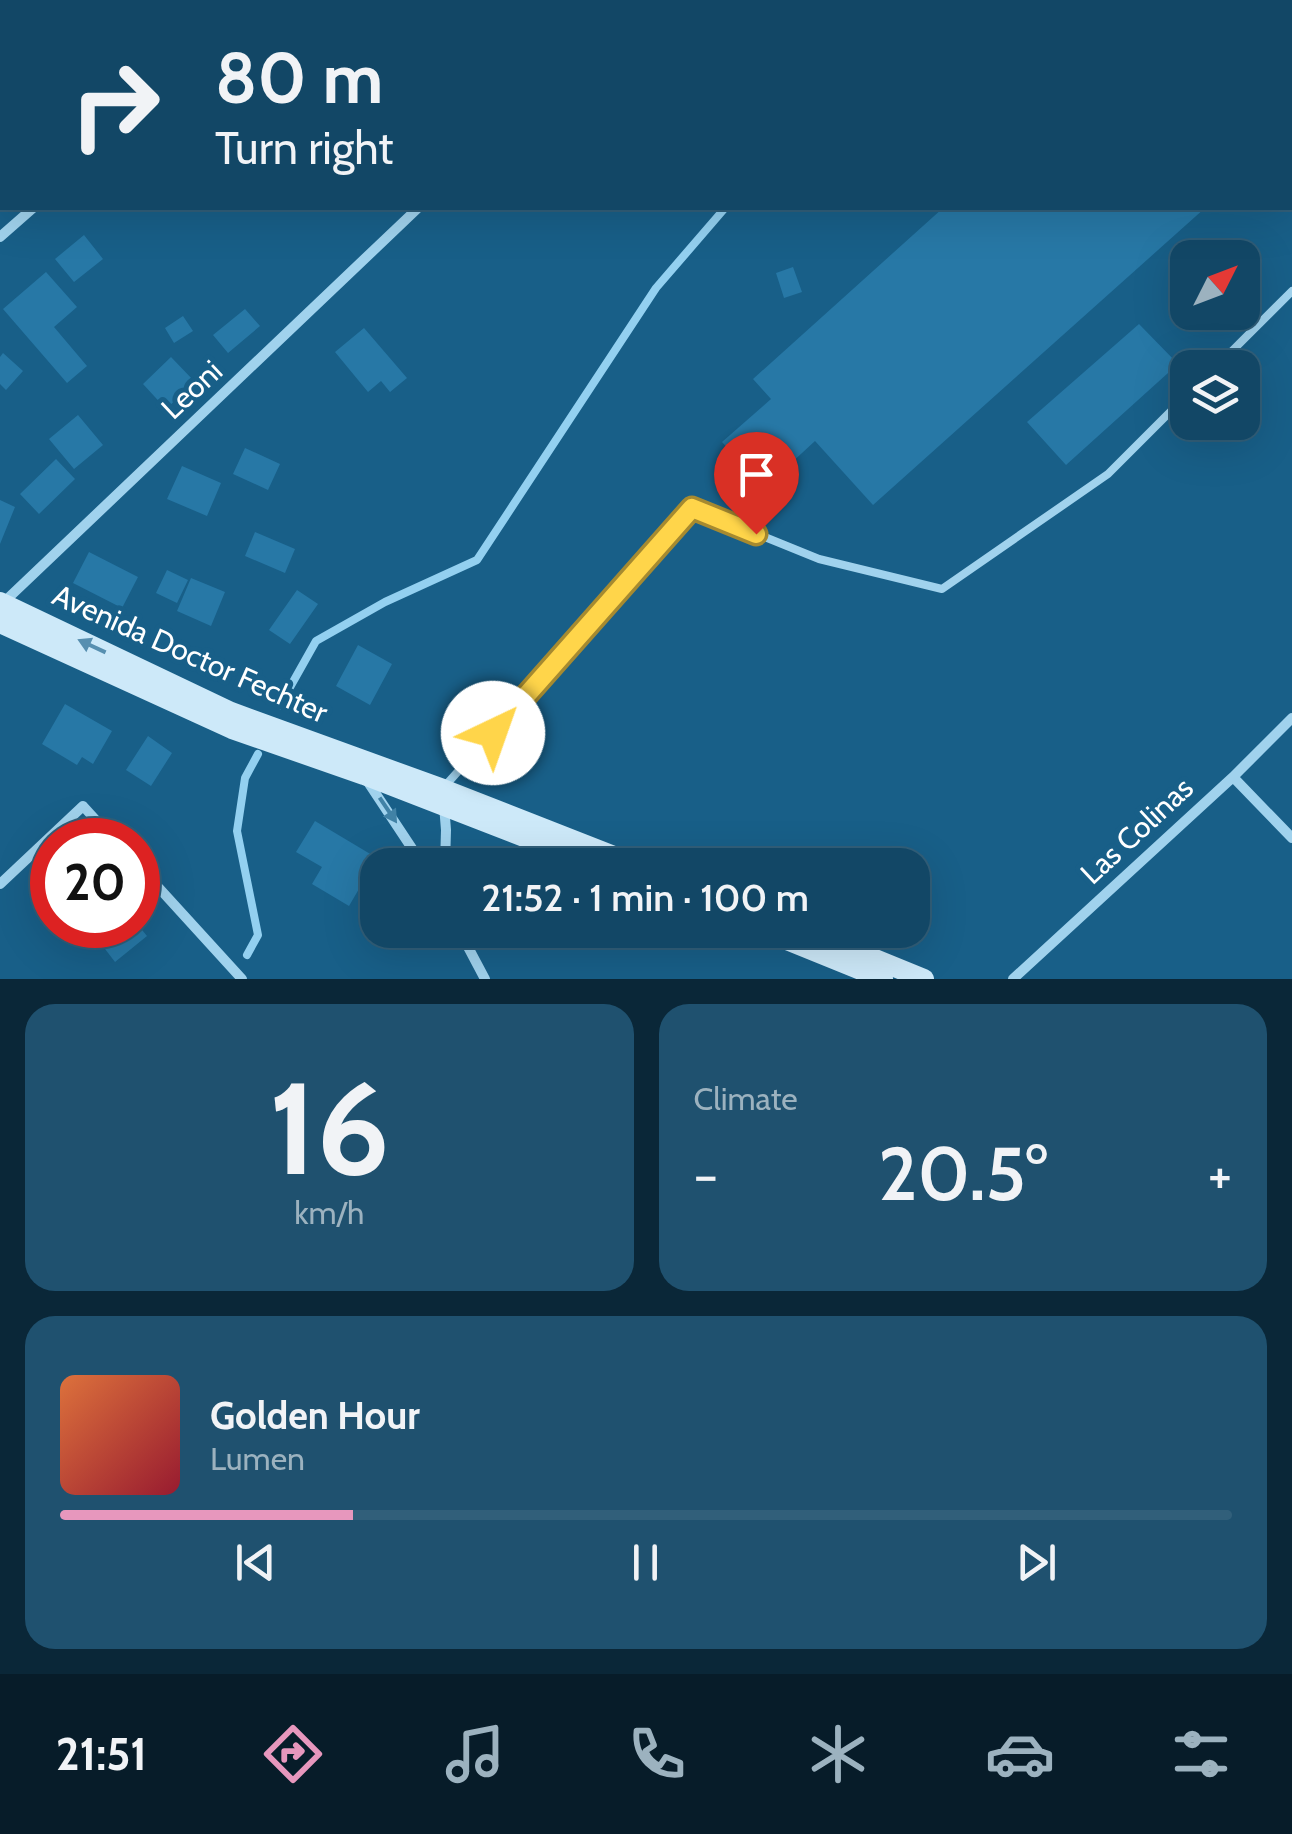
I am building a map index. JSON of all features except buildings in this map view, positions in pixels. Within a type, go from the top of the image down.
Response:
[{"type":"main road","name":"Avenida Doctor Fechter","points":[[1,610],[231,712],[352,756],[558,848]]},
{"type":"main road","name":"Avenida Doctor Fechter","points":[[1,610],[232,730],[588,848]]},
{"type":"main road","points":[[806,948],[883,979]]},
{"type":"main road","points":[[848,948],[924,979]]},
{"type":"street","points":[[0,237],[31,210]]},
{"type":"street","name":"Leoni","points":[[1,610],[416,210]]},
{"type":"street","name":"Las Colinas","points":[[1013,979],[1292,718]]},
{"type":"street","points":[[352,756],[412,848]]},
{"type":"street","points":[[1232,777],[1292,838]]},
{"type":"street","points":[[443,797],[445,848]]},
{"type":"street","points":[[71,818],[84,806],[95,818]]},
{"type":"street","points":[[0,884],[30,856]]},
{"type":"street","points":[[160,889],[242,979]]},
{"type":"street","points":[[469,948],[485,979]]},
{"type":"lane","points":[[1232,350],[1292,290]]},
{"type":"lane","points":[[443,797],[692,508],[819,560],[942,590],[1108,474],[1170,412]]},
{"type":"waterway","points":[[280,705],[316,641],[385,602],[477,560],[656,288],[723,210]]},
{"type":"waterway","points":[[247,955],[258,935],[237,831],[245,778],[258,754]]},
{"type":"route","points":[[493,733],[692,508],[756,534]]}]
